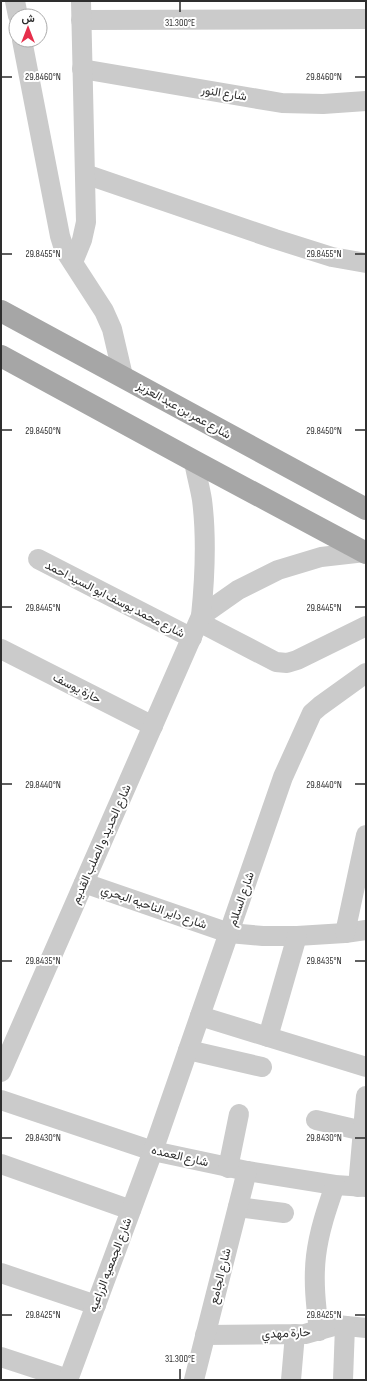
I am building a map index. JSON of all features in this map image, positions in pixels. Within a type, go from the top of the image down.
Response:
[{"type":"main road","name":"شارع عمر بن عبد العزيز","points":[[1,311],[366,509]]},
{"type":"main road","points":[[1,356],[366,552]]},
{"type":"street","points":[[73,262],[82,240],[86,222],[81,10],[366,19]]},
{"type":"street","points":[[24,48],[60,236],[64,249],[104,310],[112,329],[122,376]]},
{"type":"street","name":"شارع النور","points":[[82,69],[282,103],[323,104],[366,101]]},
{"type":"street","points":[[85,174],[289,244],[332,257],[366,263]]},
{"type":"street","name":"شارع الحديد و الصلب القديم","points":[[1,1072],[197,626],[206,577],[206,538],[202,499],[194,461]]},
{"type":"street","points":[[197,626],[238,590],[278,570],[321,557],[366,552]]},
{"type":"street","name":"شارع محمد يوسف ابو السيد احمد","points":[[38,559],[197,626],[276,662],[287,663],[297,660],[366,626]]},
{"type":"street","name":"حارة يوسف","points":[[1,649],[153,726]]},
{"type":"street","name":"شارع السلام","points":[[153,1150],[284,777],[312,713],[366,673]]},
{"type":"street","points":[[345,933],[366,835]]},
{"type":"street","name":"شارع داير الناحيه البحري","points":[[84,883],[229,933],[263,936],[297,936],[366,930]]},
{"type":"street","points":[[268,1037],[297,936]]},
{"type":"street","points":[[200,1016],[366,1067]]},
{"type":"street","points":[[188,1050],[262,1067]]},
{"type":"street","points":[[362,1187],[363,1131],[366,1096]]},
{"type":"street","name":"شارع العمده","points":[[1,1100],[153,1150],[238,1169],[362,1187]]},
{"type":"street","name":"شارع الجامع","points":[[194,1380],[238,1208],[239,1114]]},
{"type":"street","points":[[316,1120],[363,1131]]},
{"type":"street","name":"شارع الجمعيه الزراعيه","points":[[68,1380],[153,1150]]},
{"type":"street","points":[[1,1164],[131,1210]]},
{"type":"street","points":[[319,1331],[315,1294],[316,1256],[323,1220],[335,1184]]},
{"type":"street","points":[[238,1208],[284,1213]]},
{"type":"street","points":[[1,1273],[96,1305]]},
{"type":"street","points":[[343,1380],[344,1326]]},
{"type":"street","name":"حارة مهدي","points":[[205,1335],[305,1334],[319,1331],[328,1327],[344,1326],[366,1328]]},
{"type":"street","points":[[291,1380],[295,1334]]},
{"type":"street","points":[[1,1357],[68,1380]]}]
